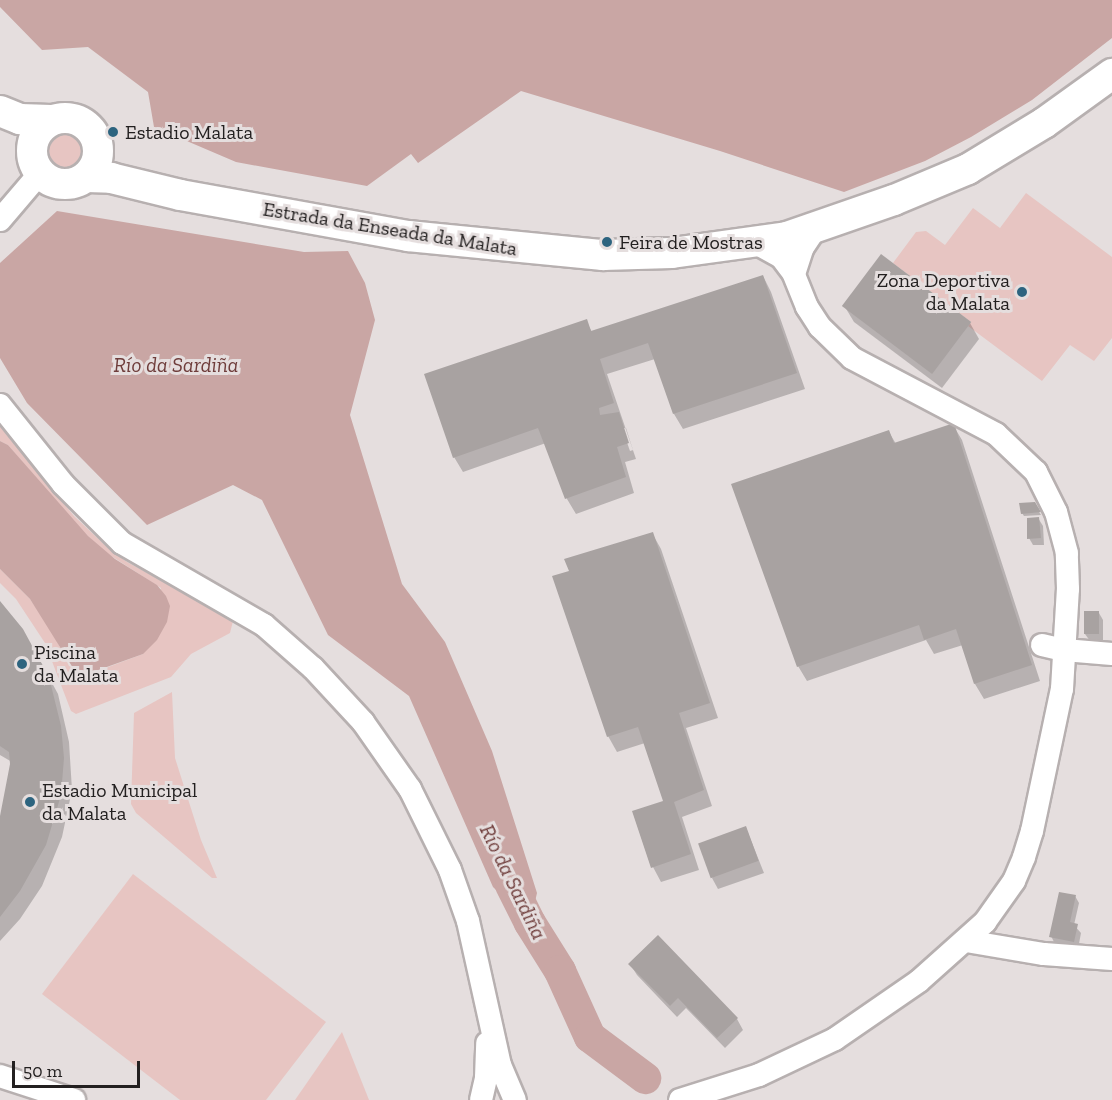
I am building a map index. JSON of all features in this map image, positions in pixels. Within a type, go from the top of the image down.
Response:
[{"type":"main road","name":"Estrada da Enseada da Malata","points":[[87,177],[133,182],[180,195],[397,234],[524,249],[603,255],[672,253],[788,237],[894,200],[968,169],[1044,123],[1112,74]]},
{"type":"main road","points":[[0,112],[20,118],[51,120],[60,117],[80,120],[94,134],[98,143],[96,164],[87,177],[70,184],[59,184],[36,164],[21,137],[0,112]]},
{"type":"main road","points":[[36,164],[36,134],[51,120]]},
{"type":"main road","name":"Estrada da Enseada da Malata","points":[[98,143],[116,167],[133,182]]},
{"type":"street","points":[[0,220],[36,164]]},
{"type":"street","points":[[794,274],[803,247],[816,228]]},
{"type":"street","points":[[680,1100],[759,1075],[835,1039],[919,981],[966,941],[1000,902],[1014,881],[1024,857],[1062,689],[1067,553],[1056,512],[1036,472],[996,434],[852,358],[820,327],[807,307],[794,274],[781,257],[754,242]]},
{"type":"street","points":[[0,405],[63,484],[122,543],[264,625],[314,668],[357,714],[410,789],[443,853],[468,921],[500,1065],[515,1100]]},
{"type":"street","points":[[1042,645],[1065,650],[1112,654]]},
{"type":"street","points":[[966,941],[1044,954],[1112,959]]},
{"type":"street","points":[[481,1100],[486,1078],[487,1002]]},
{"type":"street","points":[[0,1076],[74,1100]]},
{"type":"shaded area","points":[[66,131],[80,137],[86,151],[80,165],[66,171],[52,165],[46,151],[52,137]]},
{"type":"shaded area","name":"Zona Deportiva da Malata","points":[[1026,193],[1112,257],[1112,338],[1094,361],[1070,345],[1042,381],[968,326],[971,322],[893,263],[916,232],[926,231],[945,245],[973,208],[1000,228]]},
{"type":"shaded area","points":[[0,426],[74,516],[109,549],[127,562],[227,616],[233,621],[230,633],[191,654],[171,677],[76,714],[71,711],[45,643],[16,599],[0,583],[0,569],[30,599],[52,631],[69,666],[85,673],[95,672],[143,654],[161,588],[105,552],[75,524],[8,445],[0,441]]},
{"type":"shaded area","points":[[172,692],[175,758],[201,840],[217,878],[212,878],[136,813],[131,804],[134,713]]},
{"type":"shaded area","points":[[133,874],[326,1022],[266,1100],[180,1100],[42,994]]},
{"type":"shaded area","points":[[342,1032],[369,1100],[295,1100]]},
{"type":"water","points":[[0,0],[1112,0],[1112,38],[1032,100],[971,137],[925,161],[844,192],[720,151],[521,91],[418,163],[411,154],[367,186],[236,162],[154,127],[148,92],[88,47],[42,50],[0,7]]},
{"type":"water","name":"Río da Sardiña","points":[[57,211],[304,252],[348,251],[365,283],[375,320],[350,415],[402,584],[445,642],[492,751],[537,893],[530,923],[493,887],[409,696],[328,635],[262,500],[233,485],[147,525],[27,403],[0,358],[0,263]]},
{"type":"water","points":[[0,441],[8,445],[88,536],[115,559],[157,585],[166,596],[170,606],[167,622],[157,640],[143,654],[90,673],[73,668],[30,599],[0,569]]},
{"type":"building","name":"Zona Deportiva da Malata","points":[[881,254],[971,322],[932,374],[842,306]]},
{"type":"building","points":[[763,275],[797,373],[673,414],[648,343],[600,359],[614,403],[599,408],[600,415],[619,412],[629,443],[617,447],[626,477],[565,499],[538,428],[453,458],[424,374],[587,319],[591,331]]},
{"type":"building","points":[[954,423],[1032,665],[974,684],[956,629],[924,640],[919,625],[797,667],[731,484],[889,430],[894,443]]},
{"type":"building","points":[[1035,502],[1041,512],[1021,514],[1019,503]]},
{"type":"building","points":[[1039,517],[1041,538],[1027,539],[1027,518]]},
{"type":"building","points":[[653,532],[710,703],[679,713],[704,790],[674,802],[691,854],[651,868],[632,811],[663,801],[638,727],[607,737],[552,576],[569,571],[564,559]]},
{"type":"building","name":"Estadio Municipal da Malata","points":[[0,601],[23,629],[49,677],[61,726],[64,758],[61,795],[46,845],[20,891],[0,917],[0,816],[10,764],[9,752],[0,746]]},
{"type":"building","points":[[1084,611],[1099,611],[1099,634],[1084,634]]},
{"type":"building","points":[[746,826],[759,861],[711,878],[698,843]]},
{"type":"building","points":[[1059,892],[1076,895],[1070,922],[1078,924],[1074,942],[1049,937]]},
{"type":"building","points":[[658,935],[738,1018],[717,1038],[678,998],[670,1006],[628,964]]},
{"type":"waterway","name":"Río da Sardiña","points":[[511,885],[530,923],[560,971],[590,1037],[645,1078]]},
{"type":"place","name":"Estadio Malata","points":[[113,132]]},
{"type":"place","name":"Feira de Mostras","points":[[607,242]]},
{"type":"place","name":"Zona Deportiva da Malata","points":[[1022,292]]},
{"type":"place","name":"Piscina da Malata","points":[[22,664]]},
{"type":"place","name":"Estadio Municipal da Malata","points":[[30,802]]}]
